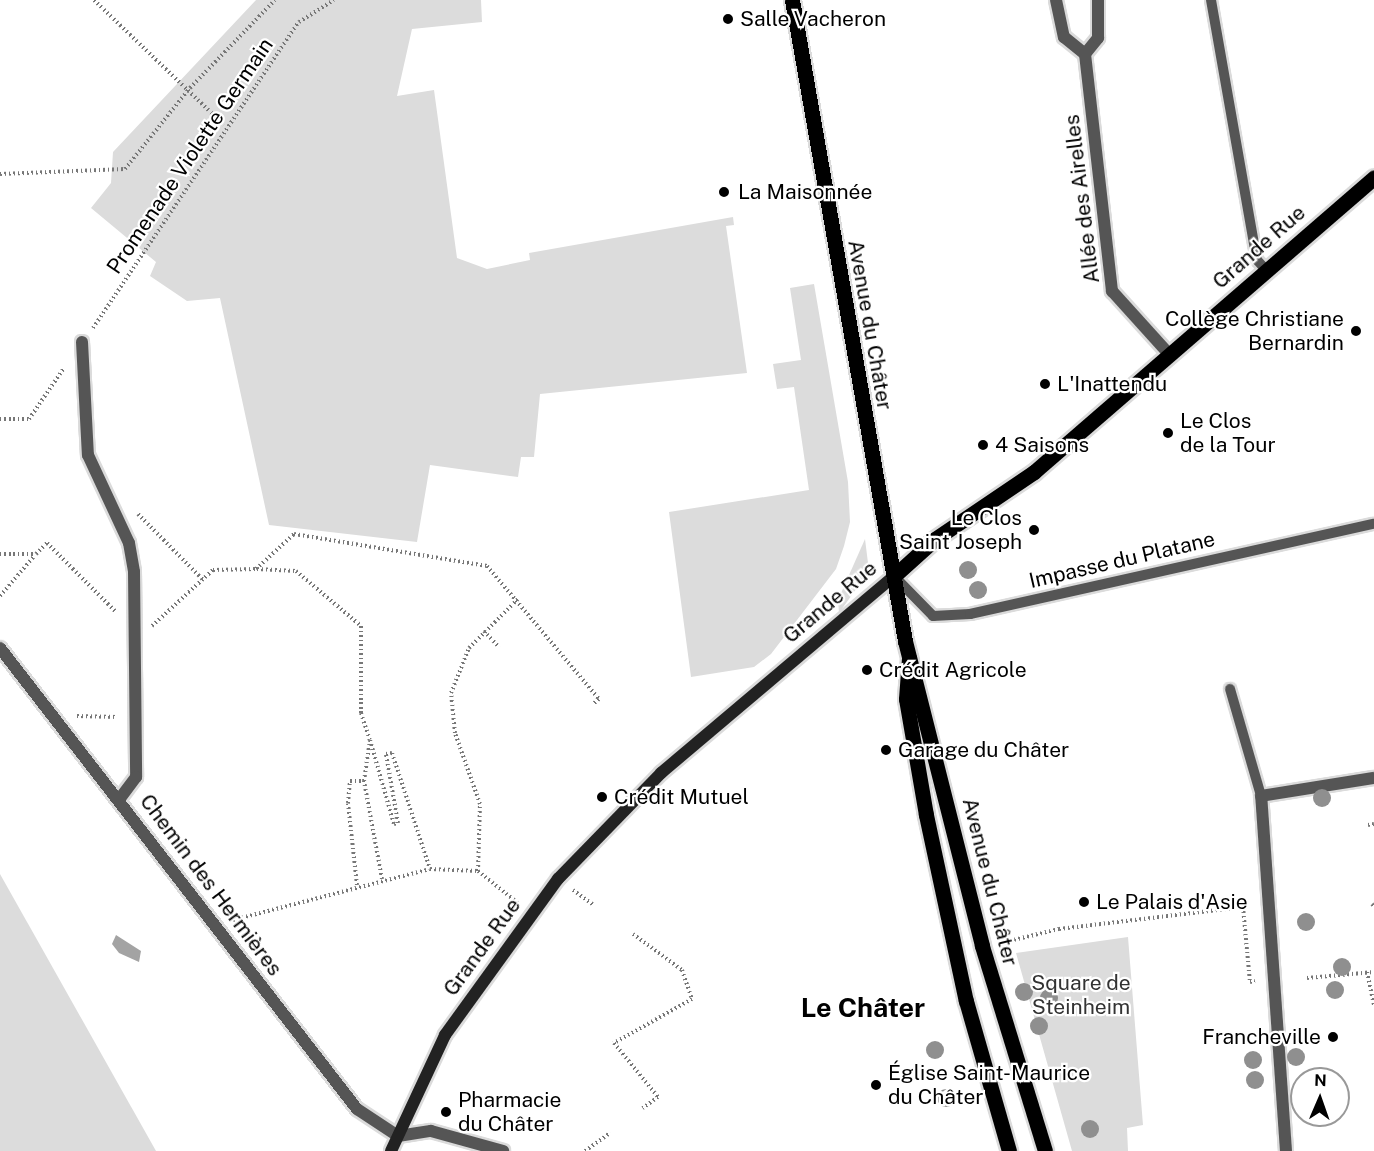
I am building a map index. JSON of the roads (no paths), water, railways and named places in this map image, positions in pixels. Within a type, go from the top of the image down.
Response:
[{"type":"main road","name":"Avenue du Châter","points":[[792,0],[909,658],[906,699],[926,815],[966,1001],[1009,1151]]},
{"type":"main road","name":"Grande Rue","points":[[894,576],[935,539],[1034,472],[1168,353],[1374,177]]},
{"type":"main road","name":"Avenue du Châter","points":[[909,658],[918,676],[982,946],[1045,1151]]},
{"type":"street","points":[[1056,0],[1064,37],[1085,54],[1098,38],[1098,0]]},
{"type":"street","name":"Allée des Airelles","points":[[1085,54],[1105,264],[1112,291],[1168,353]]},
{"type":"street","points":[[82,342],[88,455],[129,543],[135,634],[136,777],[120,798]]},
{"type":"street","name":"Grande Rue","points":[[391,1151],[445,1035],[558,879],[662,773],[894,576]]},
{"type":"street","name":"Chemin des Hermières","points":[[0,648],[120,798],[357,1109],[398,1136]]},
{"type":"street","points":[[1286,1151],[1261,796],[1374,778]]},
{"type":"street","points":[[398,1136],[431,1131],[503,1151]]},
{"type":"lane","points":[[1211,0],[1257,260],[1265,269]]},
{"type":"lane","name":"Impasse du Platane","points":[[894,576],[933,616],[970,614],[1374,524]]},
{"type":"lane","points":[[1230,689],[1261,796]]},
{"type":"place","name":"Salle Vacheron","points":[[728,19]]},
{"type":"place","name":"La Maisonnée","points":[[724,192]]},
{"type":"place","name":"Collège Christiane Bernardin","points":[[1356,331]]},
{"type":"place","name":"L'Inattendu","points":[[1045,384]]},
{"type":"place","name":"Le Clos de la Tour","points":[[1168,433]]},
{"type":"place","name":"4 Saisons","points":[[983,445]]},
{"type":"place","name":"Le Clos Saint Joseph","points":[[1034,530]]},
{"type":"place","name":"Crédit Agricole","points":[[867,670]]},
{"type":"place","name":"Garage du Châter","points":[[886,750]]},
{"type":"place","name":"Crédit Mutuel","points":[[602,797]]},
{"type":"place","name":"Le Palais d'Asie","points":[[1084,902]]},
{"type":"place","name":"Francheville","points":[[1333,1037]]},
{"type":"place","name":"Église Saint-Maurice du Châter","points":[[876,1085]]},
{"type":"place","name":"Pharmacie du Châter","points":[[446,1112]]},
{"type":"district","name":"Le Châter","points":[[863,1008]]},
{"type":"park label","name":"Square de Steinheim","points":[[1081,995]]}]
